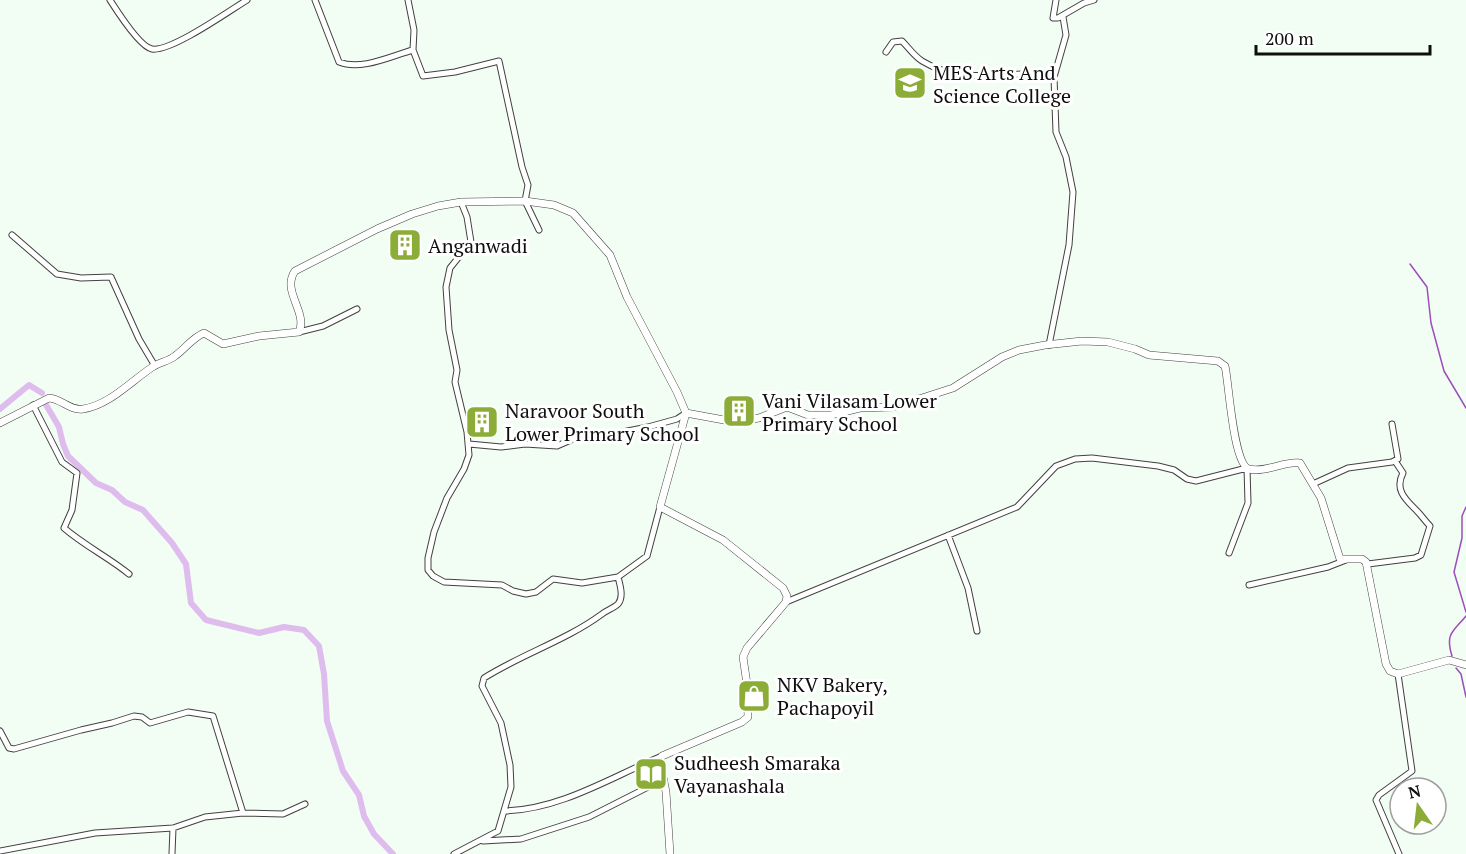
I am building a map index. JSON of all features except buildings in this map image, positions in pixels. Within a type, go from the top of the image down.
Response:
[{"type":"street","points":[[110,0],[132,30],[153,49],[168,46],[193,33],[247,0]]},
{"type":"street","points":[[315,0],[339,62],[347,65],[366,64],[413,50]]},
{"type":"street","points":[[408,0],[414,30],[413,50],[423,76],[455,72],[499,61],[528,185],[525,201],[539,230]]},
{"type":"street","points":[[1056,0],[1053,18],[1063,17],[1084,3],[1094,0]]},
{"type":"street","points":[[1049,345],[1069,244],[1073,192],[1066,157],[1056,132],[1054,77],[1066,35],[1063,17]]},
{"type":"street","points":[[886,52],[893,42],[902,41],[920,60],[942,70],[963,75],[1042,73],[1054,77]]},
{"type":"street","points":[[299,332],[300,318],[290,278],[296,271],[377,229],[412,214],[461,202],[525,201],[554,205],[573,213],[610,255],[627,297],[686,413],[647,556],[618,577],[582,583],[553,579],[536,592],[526,594],[502,585],[444,582],[428,570],[429,548],[447,498],[464,469],[469,455],[469,444],[455,382],[457,370],[449,330],[446,287],[450,268],[471,242],[467,218],[461,202]]},
{"type":"street","points":[[12,235],[57,274],[81,278],[111,277],[139,339],[155,366]]},
{"type":"street","points":[[0,423],[43,400],[56,399],[75,410],[100,404],[155,366],[175,357],[204,333],[223,345],[259,336],[299,332],[323,326],[357,309]]},
{"type":"street","points":[[469,444],[501,447],[525,444],[557,446],[580,436],[593,434],[602,436],[648,427],[686,413],[735,422],[759,418],[787,407],[808,415],[831,415],[860,408],[894,407],[953,388],[1002,357],[1019,350],[1082,342],[1108,342],[1149,355],[1218,361],[1225,366],[1237,450],[1242,464],[1247,468],[1248,503],[1229,553]]},
{"type":"street","points":[[33,405],[62,462],[77,474],[72,510],[64,528],[84,545],[129,574]]},
{"type":"street","points":[[1392,424],[1398,459],[1395,461]]},
{"type":"street","points":[[505,811],[565,799],[596,788],[662,756],[742,722],[748,717],[743,657],[747,648],[786,602],[1017,507],[1056,466],[1075,459],[1092,458],[1158,466],[1174,470],[1187,479],[1196,481],[1247,468],[1260,470],[1300,463],[1328,516],[1340,559],[1362,559],[1368,564],[1386,664],[1390,671],[1398,674],[1449,660],[1466,665]]},
{"type":"street","points":[[1313,484],[1347,468],[1395,461]]},
{"type":"street","points":[[1368,564],[1421,555],[1430,526],[1406,501],[1401,492],[1399,483],[1403,473],[1395,461]]},
{"type":"street","points":[[660,507],[723,540],[783,588],[787,596],[786,602]]},
{"type":"street","points":[[948,535],[968,588],[977,631]]},
{"type":"street","points":[[1249,585],[1328,567],[1347,560]]},
{"type":"street","points":[[454,854],[498,831],[511,788],[510,765],[501,723],[483,686],[484,678],[524,654],[547,645],[593,621],[617,604],[621,598],[618,577]]},
{"type":"street","points":[[1398,674],[1412,771],[1379,795],[1376,800],[1399,854]]},
{"type":"street","points":[[0,731],[9,748],[14,748],[134,716],[142,717],[150,723],[188,712],[213,716],[243,813]]},
{"type":"street","points":[[662,756],[660,762],[668,803],[670,854]]},
{"type":"street","points":[[482,841],[521,839],[589,817],[664,778]]},
{"type":"street","points":[[0,851],[95,833],[173,828],[206,817],[243,813],[283,814],[304,804]]},
{"type":"street","points":[[172,854],[173,828]]},
{"type":"waterway","points":[[1410,264],[1427,287],[1431,323],[1444,371],[1466,408]]},
{"type":"waterway","points":[[0,409],[29,385],[42,393]]},
{"type":"waterway","points":[[45,403],[59,427],[68,456],[96,483],[112,490],[125,502],[143,510],[172,543],[186,564],[191,603],[206,620],[259,633],[284,627],[304,630],[319,646],[324,674],[327,721],[343,771],[359,795],[364,816],[374,834],[393,854]]},
{"type":"waterway","points":[[1466,507],[1462,516],[1462,538],[1454,572],[1466,612]]},
{"type":"waterway","points":[[1452,656],[1450,637],[1466,616]]},
{"type":"waterway","points":[[1456,668],[1461,674],[1466,697]]},
{"type":"place","name":"MES Arts And Science College","points":[[910,83]]},
{"type":"place","name":"Anganwadi","points":[[405,245]]},
{"type":"place","name":"Vani Vilasam Lower Primary School","points":[[739,411]]},
{"type":"place","name":"Naravoor South Lower Primary School","points":[[482,422]]},
{"type":"place","name":"NKV Bakery, Pachapoyil","points":[[754,696]]},
{"type":"place","name":"Sudheesh Smaraka Vayanashala","points":[[651,774]]}]
